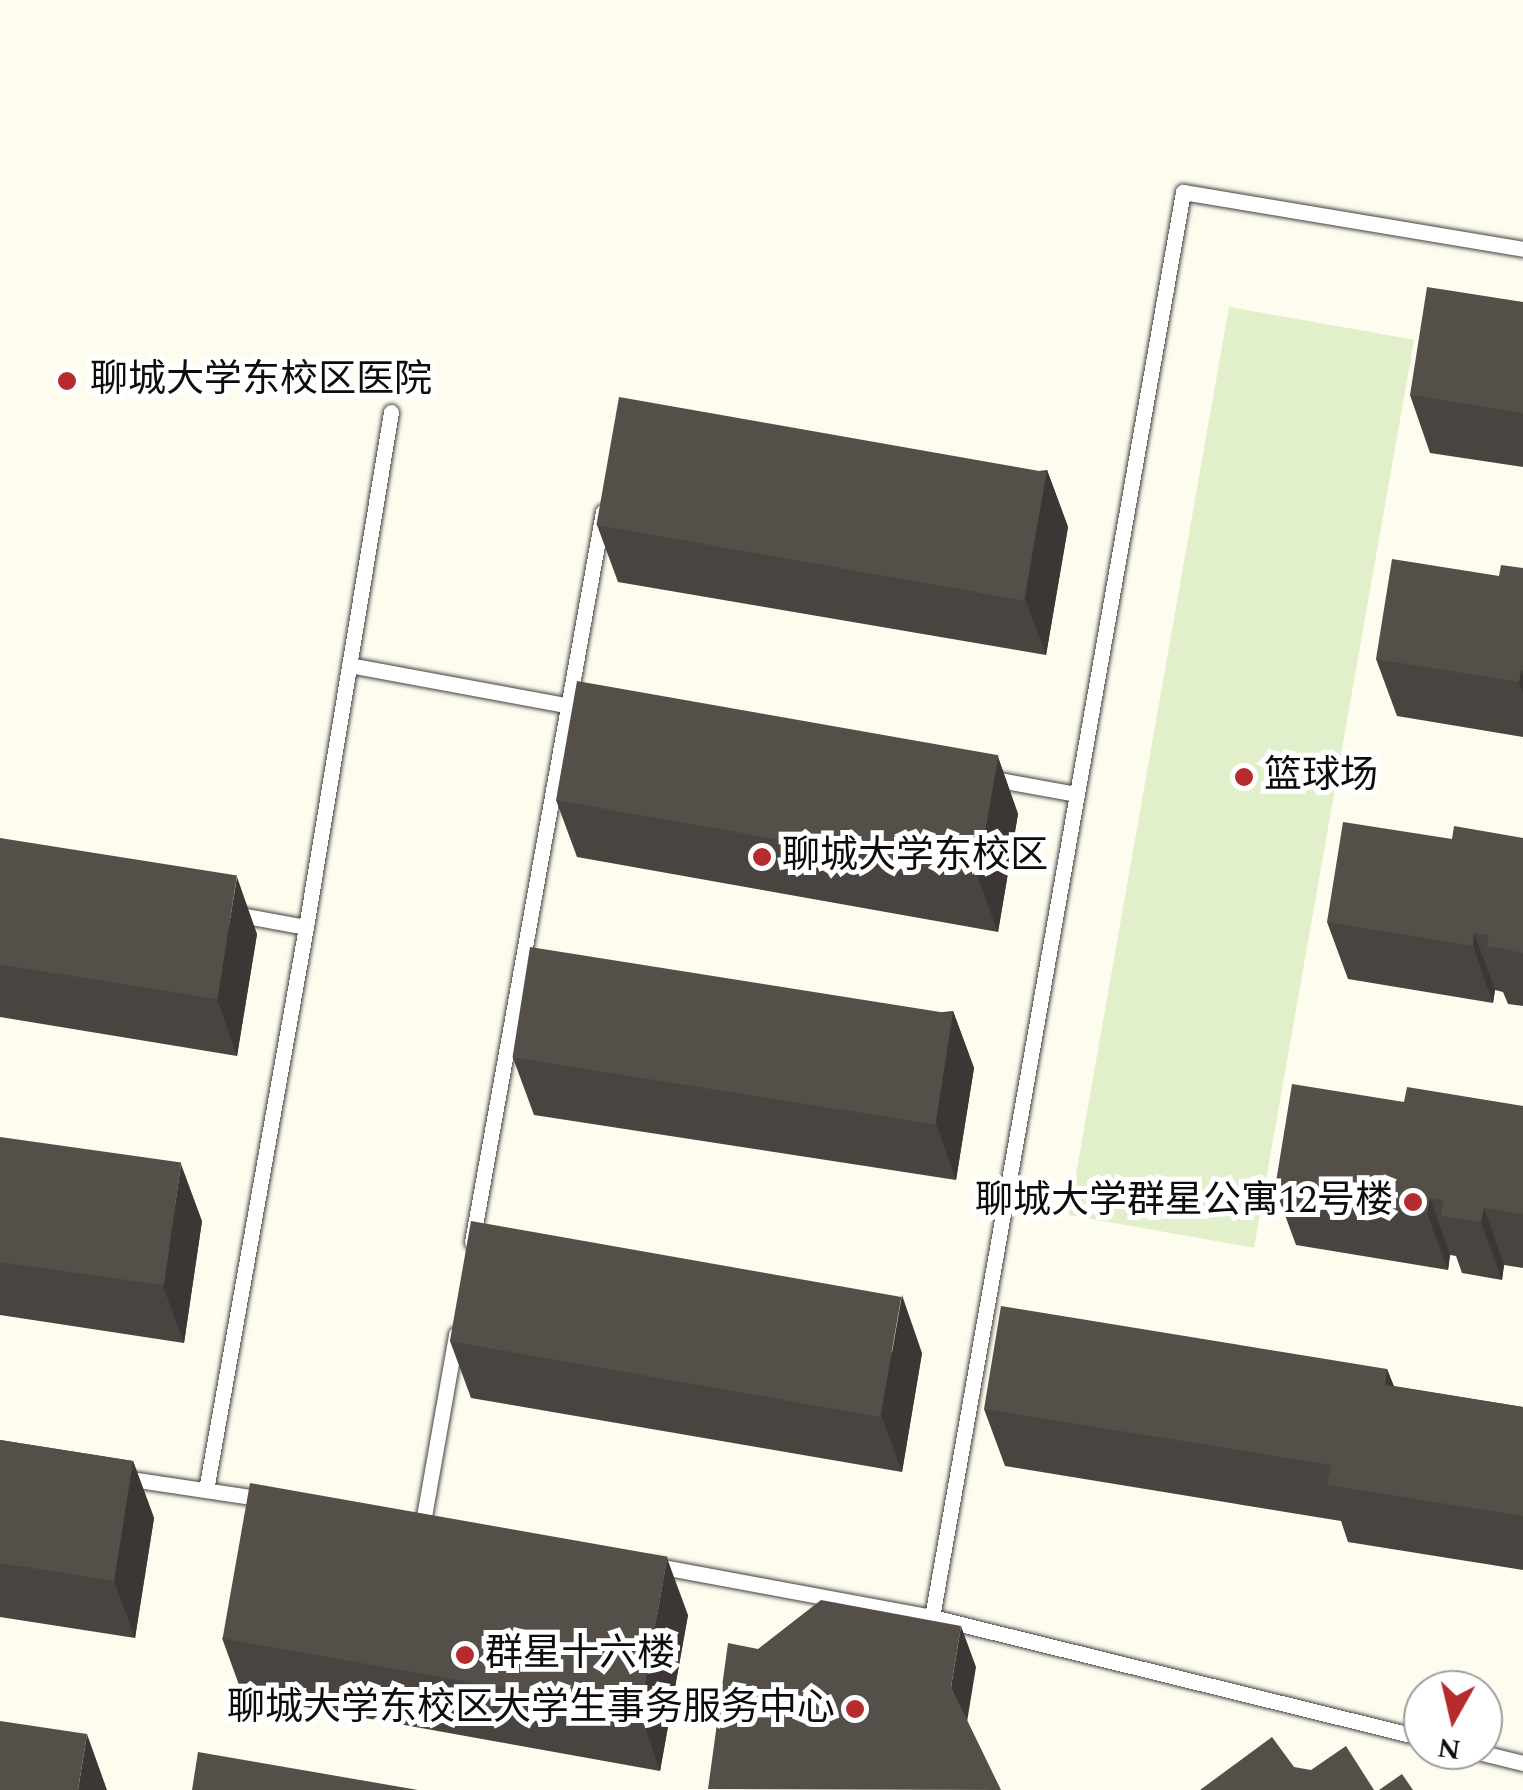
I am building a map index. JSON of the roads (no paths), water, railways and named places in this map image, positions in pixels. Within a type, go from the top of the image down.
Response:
[{"type":"lane","points":[[932,1617],[1183,192],[1523,250]]},
{"type":"lane","points":[[206,1490],[306,927],[391,412]]},
{"type":"lane","points":[[468,1269],[606,492]]},
{"type":"lane","points":[[349,664],[588,709]]},
{"type":"lane","points":[[979,777],[1077,794]]},
{"type":"lane","points":[[210,910],[306,927]]},
{"type":"lane","points":[[423,1522],[461,1308]]},
{"type":"lane","points":[[112,1476],[285,1502]]},
{"type":"lane","points":[[403,1519],[442,1526]]},
{"type":"lane","points":[[638,1562],[932,1617],[1403,1733]]},
{"type":"place","name":"聊城大学东校区医院","points":[[67,381]]},
{"type":"place","name":"篮球场","points":[[1244,777]]},
{"type":"place","name":"聊城大学东校区","points":[[762,857]]},
{"type":"place","name":"聊城大学群星公寓12号楼","points":[[1413,1202]]},
{"type":"place","name":"群星十六楼","points":[[465,1655]]},
{"type":"place","name":"聊城大学东校区大学生事务服务中心","points":[[855,1709]]}]
